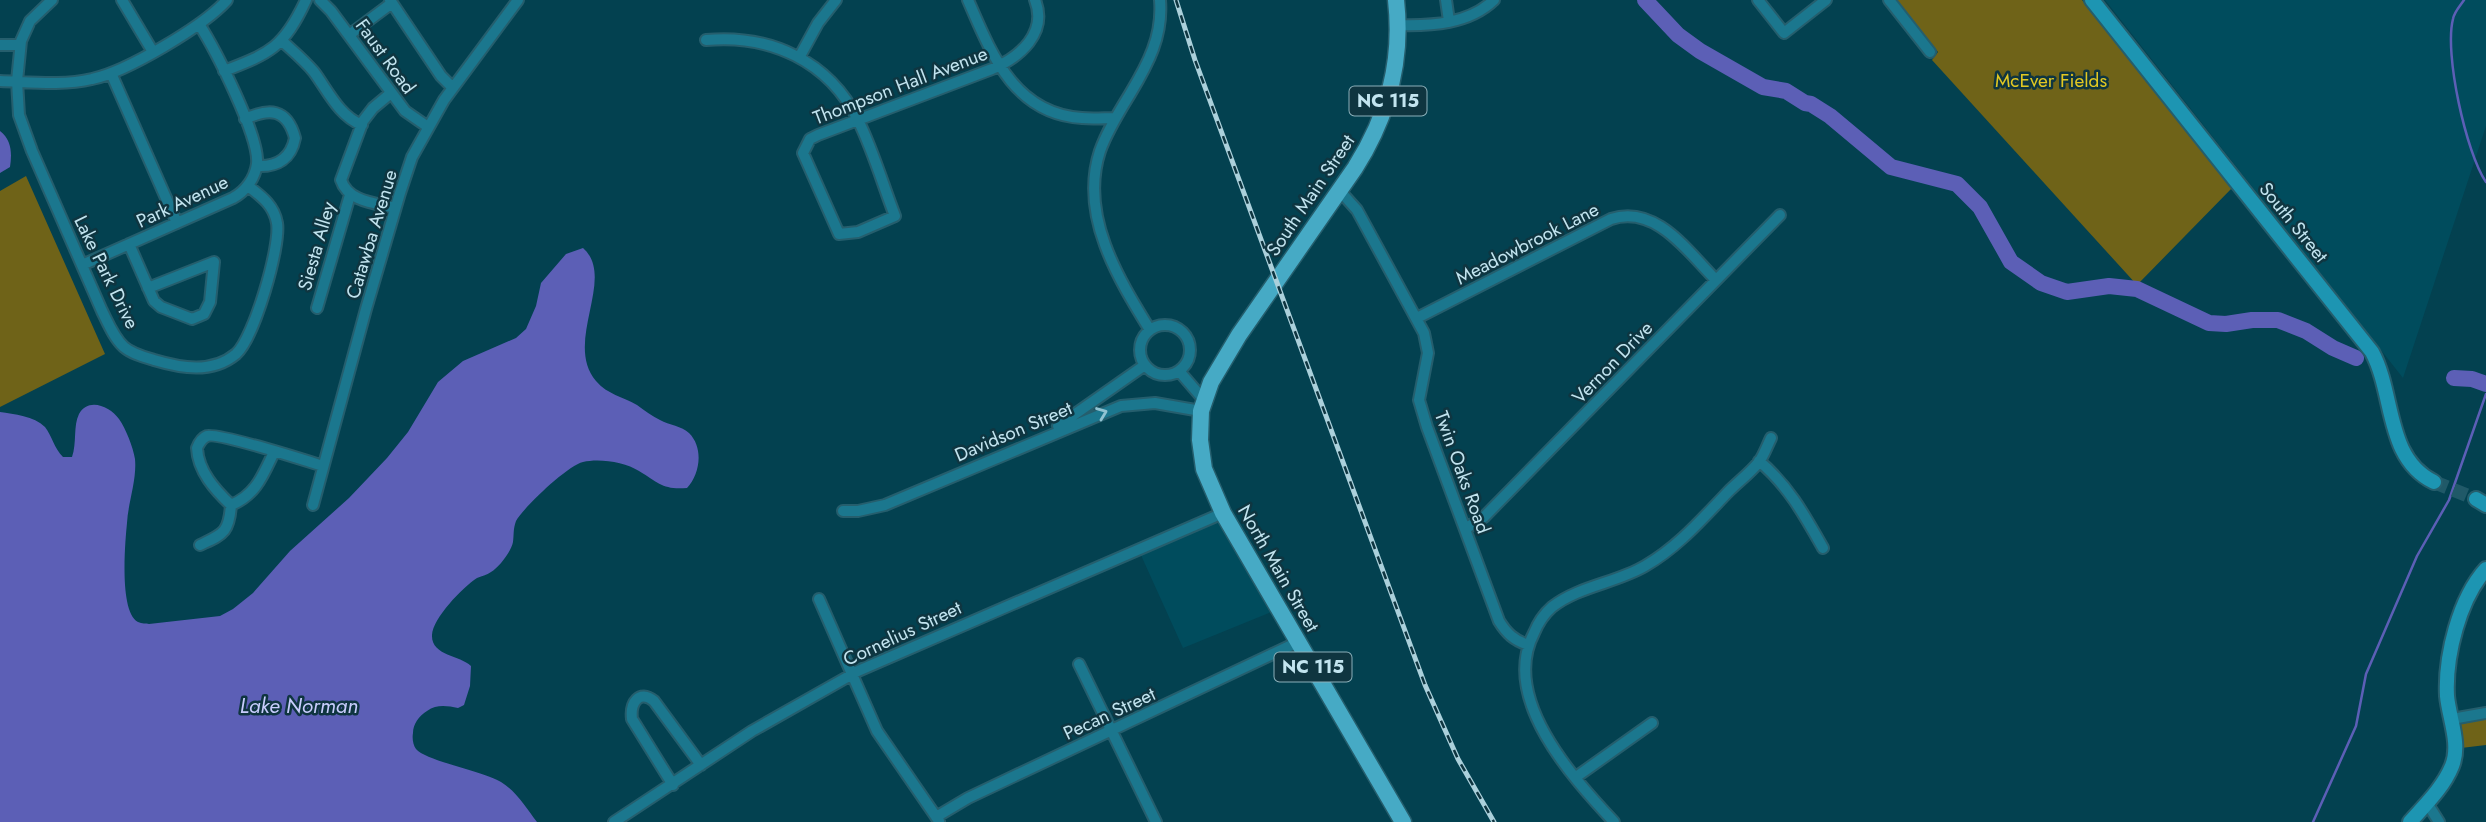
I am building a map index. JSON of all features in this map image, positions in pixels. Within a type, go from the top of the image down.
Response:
[{"type":"main road","name":"South Main Street","points":[[1248,322],[1369,146],[1385,111],[1395,75],[1398,25],[1396,0]]},
{"type":"main road","name":"North Main Street","points":[[1248,322],[1216,371],[1203,406],[1200,440],[1204,469],[1223,513],[1403,822]]},
{"type":"street","points":[[0,44],[20,45],[25,27],[52,0]]},
{"type":"street","points":[[122,0],[153,52]]},
{"type":"street","points":[[0,81],[79,81],[111,73],[199,24],[227,0]]},
{"type":"street","points":[[223,71],[271,51],[293,27],[306,0]]},
{"type":"street","name":"Faust Road","points":[[320,0],[410,116],[428,127]]},
{"type":"street","name":"Catawba Avenue","points":[[313,505],[395,208],[412,157],[453,88],[518,0]]},
{"type":"street","points":[[800,56],[818,23],[836,0]]},
{"type":"street","points":[[968,0],[999,66],[1020,91],[1047,108],[1083,118],[1115,118]]},
{"type":"street","name":"Thompson Hall Avenue","points":[[858,120],[895,216],[858,232],[839,234],[803,153],[810,139],[858,120],[999,66],[1030,43],[1038,30],[1038,7],[1035,0]]},
{"type":"street","points":[[1150,330],[1113,268],[1099,227],[1094,183],[1100,152],[1115,118],[1144,70],[1159,36],[1160,0]]},
{"type":"street","points":[[1446,0],[1450,21]]},
{"type":"street","points":[[1398,25],[1450,21],[1475,15],[1494,0]]},
{"type":"street","points":[[1758,0],[1784,33],[1826,0]]},
{"type":"street","points":[[1889,0],[1930,52]]},
{"type":"street","name":"South Street","points":[[2092,0],[2372,352],[2381,371],[2403,454],[2416,469],[2434,482]]},
{"type":"street","points":[[349,35],[391,2],[441,76],[453,88]]},
{"type":"street","points":[[199,24],[211,42],[256,145],[257,166],[280,163],[288,155],[295,138],[286,120],[272,111],[245,119]]},
{"type":"street","points":[[706,40],[732,38],[757,41],[800,56],[836,85],[858,120]]},
{"type":"street","points":[[282,41],[313,72],[343,113],[353,122],[362,125]]},
{"type":"street","name":"Lake Park Drive","points":[[20,45],[17,81],[19,115],[23,128],[107,322],[123,346],[147,358],[188,368],[220,363],[235,354],[247,341],[256,319],[277,238],[277,222],[273,210],[266,200],[248,186]]},
{"type":"street","points":[[111,73],[177,223]]},
{"type":"street","points":[[391,93],[373,108],[362,125],[342,176],[344,189],[350,195],[395,208]]},
{"type":"street","name":"Park Avenue","points":[[82,265],[233,198],[248,186],[257,166]]},
{"type":"street","name":"Twin Oaks Road","points":[[1340,191],[1357,210],[1417,318],[1428,346],[1419,393],[1420,406],[1499,621],[1506,632],[1528,645]]},
{"type":"street","name":"Siesta Alley","points":[[317,308],[350,195]]},
{"type":"street","name":"Meadowbrook Lane","points":[[1417,318],[1611,219],[1629,215],[1640,216],[1655,223],[1716,280]]},
{"type":"street","name":"Vernon Drive","points":[[1465,529],[1484,517],[1780,215]]},
{"type":"street","points":[[129,244],[148,288],[154,301],[161,307],[192,319],[204,314],[210,302],[215,262],[148,288]]},
{"type":"street","points":[[1169,325],[1186,335],[1190,355],[1179,371],[1172,374],[1157,373],[1145,365],[1140,346],[1150,330],[1169,325]]},
{"type":"street","points":[[1039,439],[1145,365]]},
{"type":"street","points":[[1179,371],[1203,406]]},
{"type":"street","name":"Davidson Street","points":[[843,511],[858,511],[885,505],[1097,414],[1136,403],[1203,406]]},
{"type":"street","points":[[231,505],[217,492],[197,455],[199,443],[208,435],[323,466]]},
{"type":"street","points":[[1614,822],[1576,777],[1549,739],[1532,707],[1526,690],[1523,666],[1528,645],[1549,609],[1576,593],[1625,575],[1659,557],[1690,532],[1759,461],[1771,438]]},
{"type":"street","points":[[231,505],[248,497],[257,488],[274,452]]},
{"type":"street","points":[[1759,461],[1772,471],[1801,509],[1824,548]]},
{"type":"street","points":[[200,545],[224,533],[229,525],[231,505]]},
{"type":"street","name":"Cornelius Street","points":[[614,822],[752,731],[852,675],[913,646],[1223,513]]},
{"type":"street","points":[[2410,822],[2439,790],[2454,764],[2455,733],[2448,696],[2451,645],[2463,606],[2486,569]]},
{"type":"street","points":[[819,599],[877,732],[938,819]]},
{"type":"street","name":"Pecan Street","points":[[938,819],[968,798],[1298,642]]},
{"type":"street","points":[[1079,664],[1156,822]]},
{"type":"street","points":[[673,785],[632,719],[634,702],[639,697],[645,696],[654,701],[701,765]]},
{"type":"street","points":[[2452,719],[2486,713]]},
{"type":"street","points":[[1576,777],[1651,723]]},
{"type":"street","points":[[2427,803],[2439,822]]},
{"type":"shaded area","points":[[2105,0],[2486,0],[2486,126],[2403,378]]},
{"type":"shaded area","points":[[1220,521],[1274,611],[1183,648],[1140,553]]},
{"type":"green space","name":"McEver Fields","points":[[1895,0],[2082,0],[2232,188],[2137,285],[1932,60],[1938,52]]},
{"type":"green space","points":[[26,176],[105,354],[0,407],[0,191]]},
{"type":"green space","points":[[2486,716],[2486,745],[2461,748],[2457,720]]},
{"type":"water","points":[[0,131],[9,143],[11,157],[10,167],[0,173]]},
{"type":"water","name":"Lake Norman","points":[[583,248],[592,261],[595,276],[586,330],[587,365],[596,381],[605,389],[689,433],[697,446],[698,461],[695,476],[687,488],[662,485],[619,463],[597,460],[576,465],[546,488],[516,521],[512,546],[504,559],[494,570],[477,578],[464,589],[437,620],[432,635],[433,642],[441,651],[471,666],[470,686],[464,705],[458,708],[435,707],[419,718],[413,730],[415,747],[431,758],[501,782],[517,795],[537,822],[0,822],[0,412],[24,416],[40,423],[63,457],[72,457],[77,419],[83,409],[99,405],[115,414],[127,433],[135,459],[125,560],[126,592],[132,616],[138,622],[149,624],[220,616],[253,593],[290,551],[349,498],[387,458],[408,432],[438,382],[463,361],[516,338],[526,329],[536,306],[541,283],[566,254]]},
{"type":"waterway","points":[[1645,0],[1678,35],[1700,51],[1763,87],[1786,91],[1811,104],[1830,116],[1891,167],[1957,184],[1980,207],[2011,262],[2041,283],[2067,292],[2109,286],[2137,289],[2209,323],[2278,320],[2306,331],[2333,348],[2356,358]]},
{"type":"waterway","points":[[2464,0],[2454,16],[2451,35],[2454,78],[2464,127],[2478,168],[2486,182]]},
{"type":"waterway","points":[[2454,378],[2472,379],[2486,384]]},
{"type":"waterway","points":[[2313,822],[2356,726],[2366,674],[2417,556],[2449,500],[2486,394]]},
{"type":"tunnel","points":[[2434,482],[2476,499]]},
{"type":"railway","points":[[1176,0],[1195,60],[1425,685],[1458,759],[1494,822]]}]
